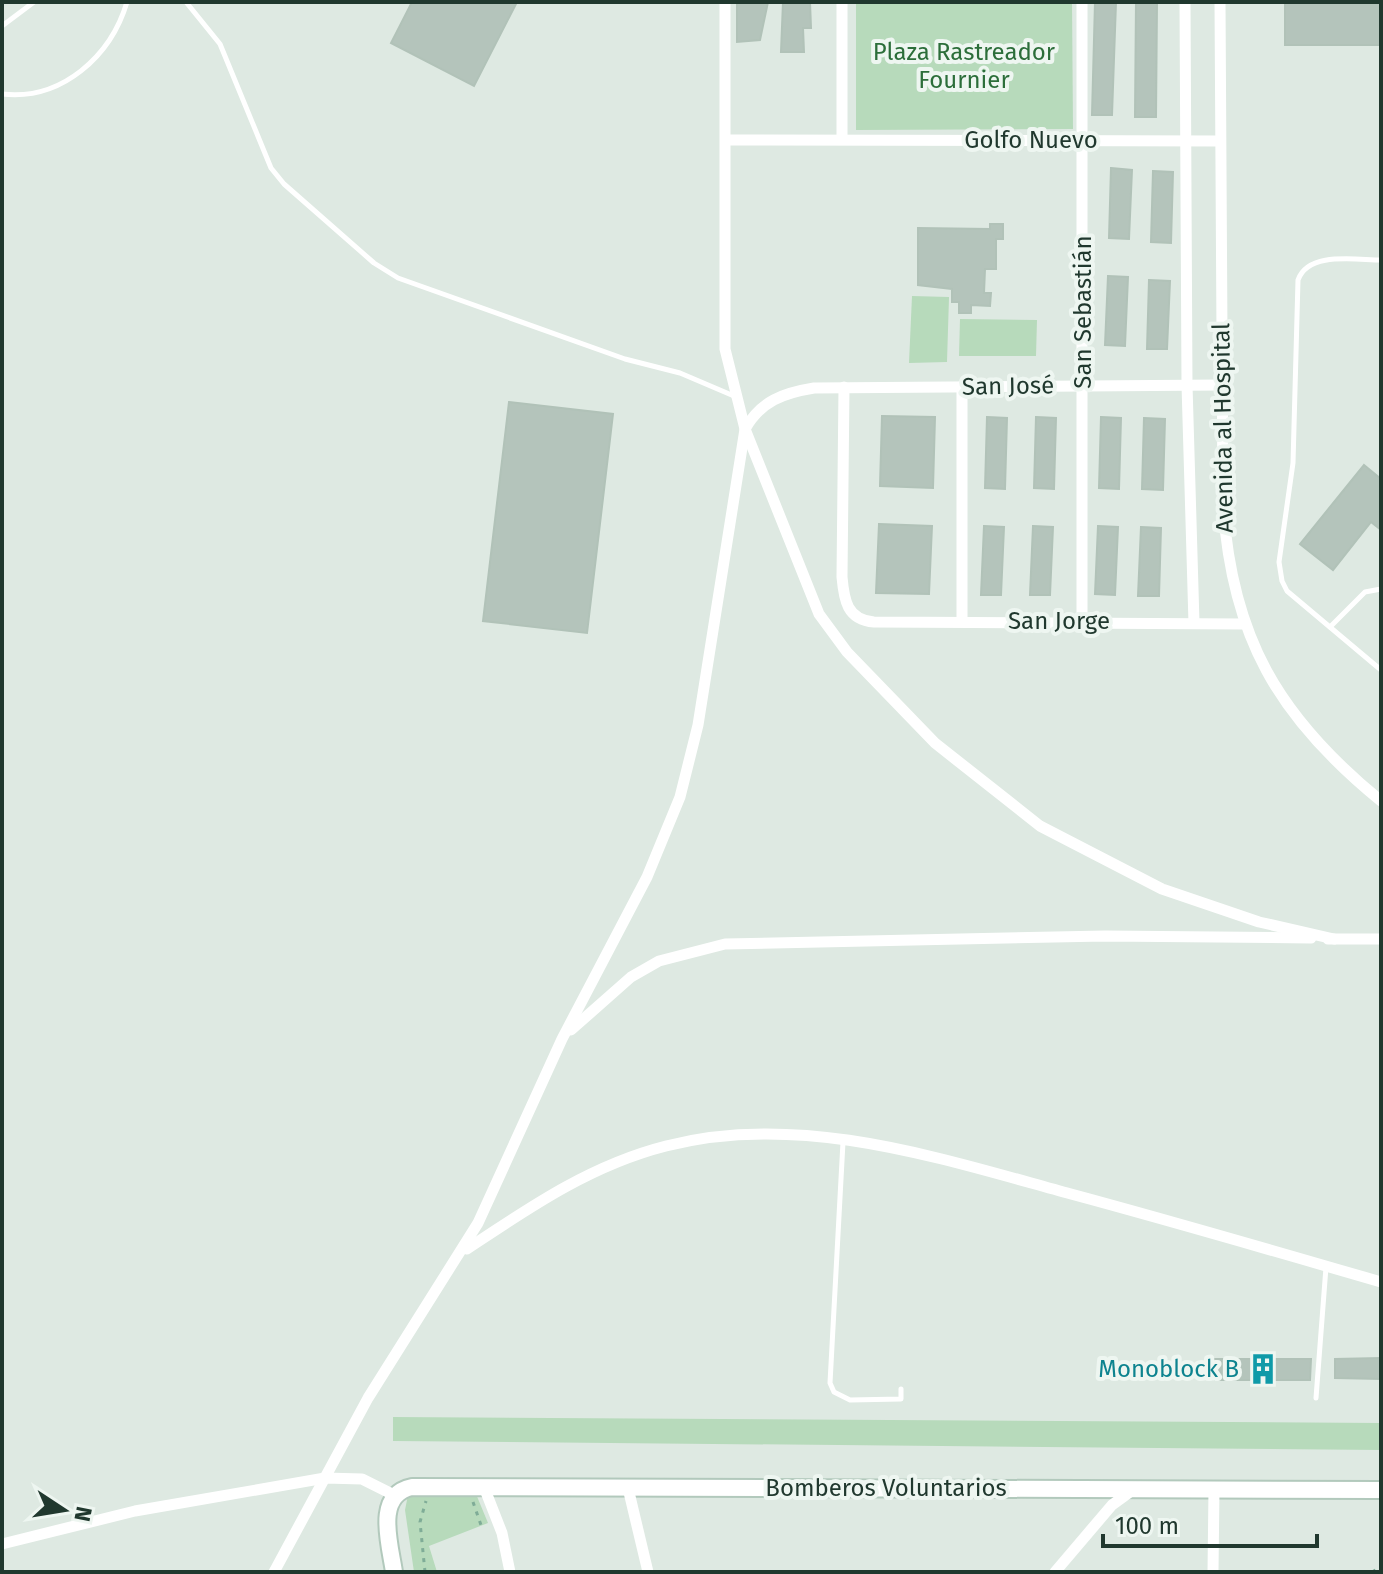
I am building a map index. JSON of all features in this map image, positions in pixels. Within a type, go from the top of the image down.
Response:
[{"type":"main road","name":"Bomberos Voluntarios","points":[[394,1495],[412,1487],[1381,1490]]},
{"type":"main road","points":[[394,1495],[387,1517],[394,1572]]},
{"type":"street","points":[[725,2],[725,349],[734,396],[745,429],[819,614],[847,652],[935,743],[1019,811],[1102,860],[1162,889],[1211,907],[1334,939]]},
{"type":"street","points":[[842,2],[842,139]]},
{"type":"street","name":"San Sebastián","points":[[1082,2],[1082,621]]},
{"type":"street","points":[[1185,2],[1187,385],[1194,623]]},
{"type":"street","name":"Avenida al Hospital","points":[[1220,2],[1221,385],[1225,542],[1229,572],[1244,624],[1257,655],[1286,705],[1333,758],[1381,801]]},
{"type":"street","name":"Golfo Nuevo","points":[[726,140],[1220,141]]},
{"type":"street","name":"San José","points":[[745,429],[754,413],[789,392],[844,387],[1221,385]]},
{"type":"street","points":[[962,386],[962,621]]},
{"type":"street","name":"San Jorge","points":[[844,387],[843,594],[845,605],[854,616],[874,622],[1244,624]]},
{"type":"street","points":[[274,1572],[393,1356],[463,1251],[562,1039],[647,877],[680,797],[698,725],[745,429]]},
{"type":"street","points":[[562,1039],[631,977],[659,961],[725,944],[1105,936],[1381,939]]},
{"type":"street","points":[[463,1251],[594,1171],[668,1145],[761,1135],[843,1141],[982,1170],[1381,1282]]},
{"type":"street","points":[[2,1544],[135,1511],[325,1478],[362,1479],[394,1495]]},
{"type":"street","points":[[484,1487],[502,1533],[510,1572]]},
{"type":"street","points":[[628,1488],[648,1572]]},
{"type":"street","points":[[1055,1572],[1112,1505],[1134,1489]]},
{"type":"street","points":[[1213,1572],[1214,1489]]},
{"type":"lane","points":[[2,26],[34,2]]},
{"type":"lane","points":[[2,94],[47,89],[71,78],[94,62],[109,43],[127,2]]},
{"type":"lane","points":[[186,2],[220,44],[271,168],[284,184],[374,263],[427,291],[625,359],[680,373],[734,396]]},
{"type":"lane","points":[[1381,260],[1312,263],[1300,274],[1297,285],[1293,463],[1279,562],[1287,591],[1381,670]]},
{"type":"lane","points":[[1330,627],[1365,592],[1381,589]]},
{"type":"lane","points":[[843,1141],[830,1383],[834,1392],[850,1400],[901,1399],[901,1389]]},
{"type":"lane","points":[[1316,1398],[1326,1266]]},
{"type":"path","points":[[417,1499],[440,1500]]},
{"type":"path","points":[[425,1572],[420,1522],[426,1500]]},
{"type":"path","points":[[468,1501],[475,1503],[481,1525]]},
{"type":"path","points":[[1372,1572],[1381,1567]]},
{"type":"green space","name":"Plaza Rastreador Fournier","points":[[856,2],[1072,2],[1073,129],[856,130]]},
{"type":"green space","points":[[912,296],[949,297],[947,362],[909,363]]},
{"type":"green space","points":[[960,319],[1037,320],[1036,356],[959,356]]},
{"type":"green space","points":[[393,1417],[1381,1423],[1381,1450],[393,1441]]},
{"type":"green space","points":[[476,1494],[488,1523],[429,1546],[437,1572],[414,1572],[405,1510],[408,1495]]},
{"type":"building","points":[[412,2],[517,2],[474,86],[391,43]]},
{"type":"building","points":[[737,2],[768,2],[760,40],[737,42]]},
{"type":"building","points":[[783,2],[810,2],[811,28],[803,28],[804,52],[781,52]]},
{"type":"building","points":[[1095,2],[1116,2],[1112,115],[1092,115]]},
{"type":"building","points":[[1136,2],[1157,2],[1156,117],[1135,117]]},
{"type":"building","points":[[1285,2],[1381,2],[1381,45],[1285,45]]},
{"type":"building","points":[[1111,168],[1132,170],[1129,239],[1109,238]]},
{"type":"building","points":[[1153,171],[1173,172],[1171,243],[1151,242]]},
{"type":"building","points":[[990,224],[1003,224],[1003,239],[996,239],[996,269],[985,269],[984,293],[991,293],[990,306],[971,305],[971,313],[959,313],[959,302],[952,302],[952,289],[918,285],[918,228],[990,229]]},
{"type":"building","points":[[1108,276],[1128,277],[1125,346],[1105,345]]},
{"type":"building","points":[[1149,280],[1170,281],[1167,349],[1147,349]]},
{"type":"building","points":[[509,402],[613,414],[587,633],[483,621]]},
{"type":"building","points":[[882,416],[935,417],[933,488],[880,486]]},
{"type":"building","points":[[987,417],[1007,418],[1005,489],[985,488]]},
{"type":"building","points":[[1036,417],[1056,418],[1054,489],[1034,488]]},
{"type":"building","points":[[1101,417],[1121,418],[1119,489],[1099,488]]},
{"type":"building","points":[[1144,418],[1165,419],[1163,490],[1142,489]]},
{"type":"building","points":[[1364,465],[1381,479],[1381,530],[1371,522],[1333,570],[1300,544]]},
{"type":"building","points":[[879,524],[932,526],[929,594],[876,593]]},
{"type":"building","points":[[984,526],[1004,527],[1001,595],[981,595]]},
{"type":"building","points":[[1033,526],[1053,527],[1050,595],[1030,595]]},
{"type":"building","points":[[1098,526],[1118,527],[1115,595],[1095,594]]},
{"type":"building","points":[[1141,527],[1161,528],[1159,596],[1138,596]]},
{"type":"building","points":[[1381,1358],[1381,1379],[1335,1378],[1335,1359]]},
{"type":"building","name":"Monoblock B","points":[[1215,1359],[1311,1359],[1310,1380],[1215,1380]]},
{"type":"place","name":"Monoblock B","points":[[1263,1369]]}]
